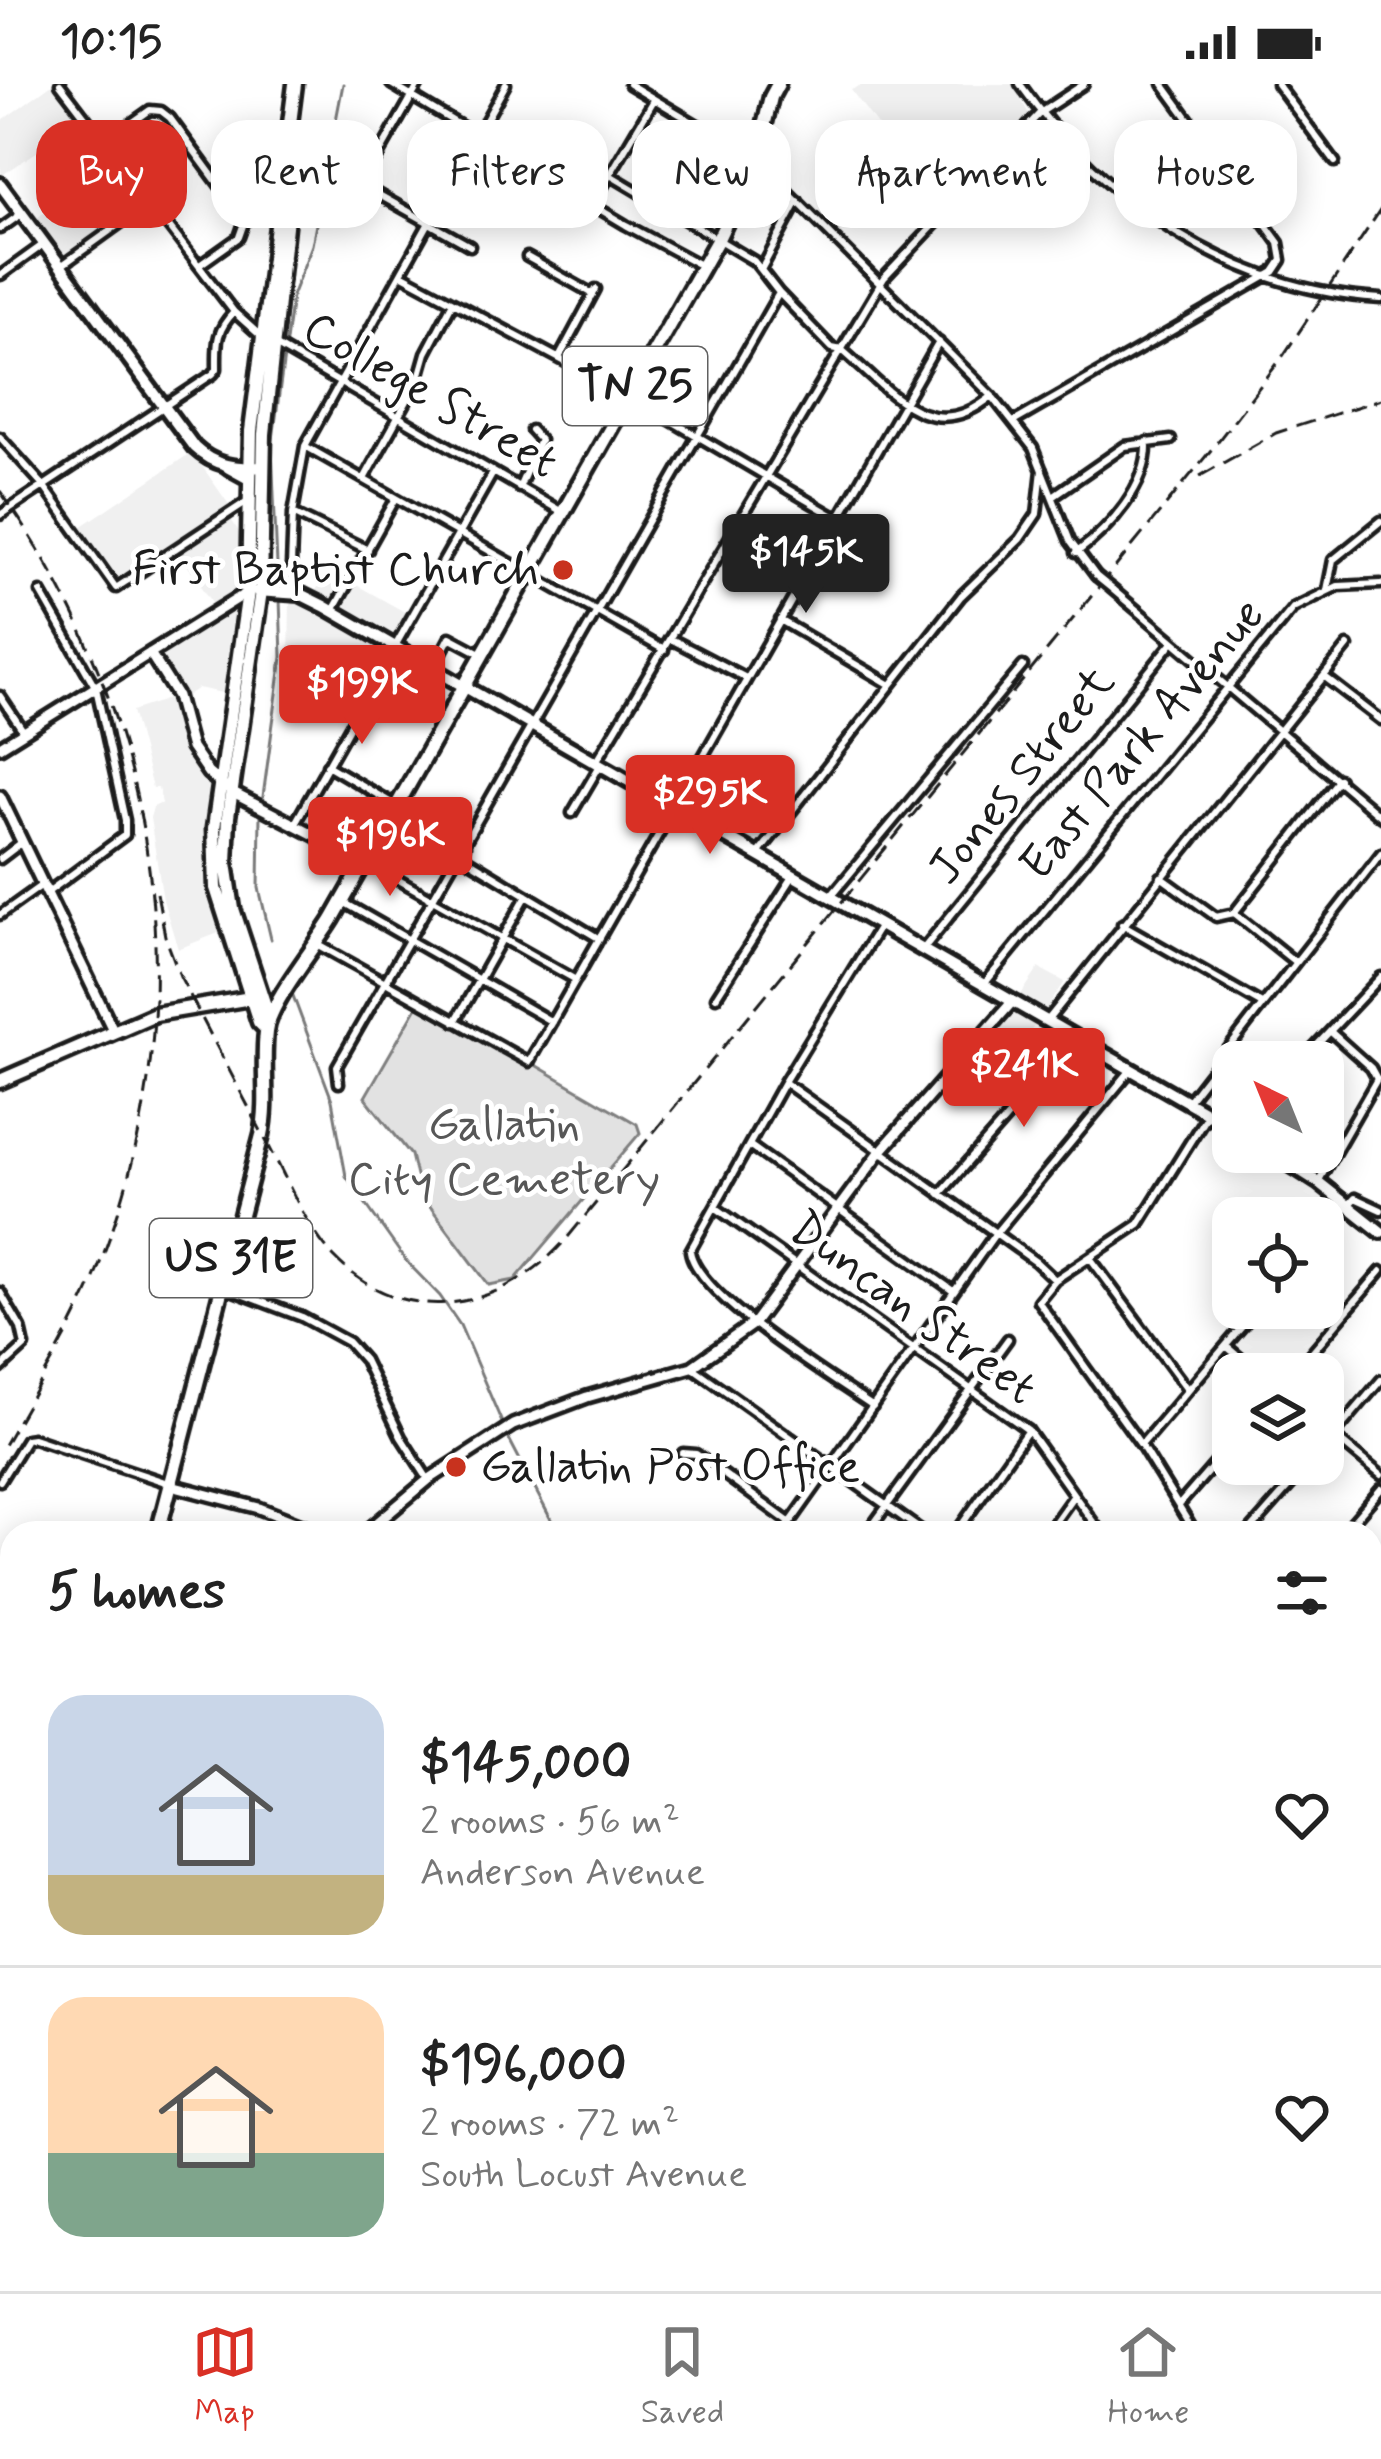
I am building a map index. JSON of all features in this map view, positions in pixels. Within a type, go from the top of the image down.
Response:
[{"type":"main road","name":"US 31E","points":[[260,591],[250,505],[272,343],[297,84]]},
{"type":"main road","name":"TN 25","points":[[766,120],[778,84]]},
{"type":"main road","points":[[0,184],[200,453],[229,467],[254,471]]},
{"type":"main road","name":"TN 25","points":[[286,986],[317,944],[564,513],[719,228]]},
{"type":"main road","name":"US 31E","points":[[161,1521],[267,1113],[267,1024],[259,1022],[259,997],[224,892],[214,828],[226,788],[260,591],[250,452],[272,343]]},
{"type":"main road","points":[[229,467],[250,452]]},
{"type":"main road","points":[[260,591],[287,591],[332,612],[1212,1115]]},
{"type":"main road","points":[[2,1076],[155,1013],[259,997],[286,986]]},
{"type":"main road","points":[[267,1024],[286,986]]},
{"type":"main road","points":[[1304,1173],[1381,1232]]},
{"type":"street","points":[[62,87],[73,84]]},
{"type":"street","points":[[391,84],[453,120]]},
{"type":"street","points":[[407,212],[365,187],[364,181],[419,84]]},
{"type":"street","points":[[485,120],[506,84]]},
{"type":"street","points":[[629,84],[688,120]]},
{"type":"street","points":[[1020,84],[1092,170],[1136,208],[1192,244],[1264,275],[1381,299]]},
{"type":"street","points":[[572,813],[880,284],[1040,113],[1084,84]]},
{"type":"street","points":[[1015,421],[1274,272],[1282,260],[1279,243],[1163,84]]},
{"type":"street","points":[[1276,84],[1335,162]]},
{"type":"street","name":"College Street","points":[[62,87],[88,120]]},
{"type":"street","points":[[608,178],[654,100]]},
{"type":"street","points":[[136,120],[150,110],[161,111],[171,120]]},
{"type":"street","points":[[187,141],[245,220],[239,237],[201,264]]},
{"type":"street","points":[[610,175],[715,235],[762,268],[779,293],[832,348],[842,350],[904,403],[949,419],[975,410],[992,396]]},
{"type":"street","points":[[791,194],[1015,421],[1042,468],[1076,553],[1096,576],[1381,817]]},
{"type":"street","points":[[762,268],[798,201]]},
{"type":"street","points":[[0,230],[22,214]]},
{"type":"street","points":[[608,214],[702,266]]},
{"type":"street","points":[[61,266],[114,228]]},
{"type":"street","name":"College Street","points":[[173,228],[247,326],[564,513]]},
{"type":"street","points":[[287,591],[293,513],[305,446],[426,228]]},
{"type":"street","points":[[436,228],[470,246]]},
{"type":"street","points":[[1,275],[44,244]]},
{"type":"street","points":[[527,257],[595,292],[559,358]]},
{"type":"street","points":[[400,274],[629,396],[838,518]]},
{"type":"street","points":[[339,1083],[337,1066],[779,293]]},
{"type":"street","points":[[364,479],[453,302]]},
{"type":"street","points":[[0,515],[217,369],[216,338],[234,312]]},
{"type":"street","points":[[317,944],[529,1062],[939,342]]},
{"type":"street","points":[[519,488],[540,440],[531,430]]},
{"type":"street","points":[[0,437],[43,485],[116,588],[250,505]]},
{"type":"street","points":[[1053,496],[1125,446],[1171,440]]},
{"type":"street","points":[[1076,553],[1141,482],[1148,465],[1147,442]]},
{"type":"street","points":[[305,446],[664,650]]},
{"type":"street","points":[[756,856],[961,596],[1020,539],[1036,514],[1042,468]]},
{"type":"street","points":[[294,825],[493,473]]},
{"type":"street","points":[[332,612],[396,499]]},
{"type":"street","points":[[293,513],[368,550]]},
{"type":"street","points":[[1328,590],[1333,560],[1381,521]]},
{"type":"street","name":"East Park Avenue","points":[[983,985],[1293,608],[1328,590],[1381,584]]},
{"type":"street","points":[[0,747],[150,652],[260,591]]},
{"type":"street","points":[[0,915],[125,835],[96,688],[41,592]]},
{"type":"street","points":[[780,620],[891,685]]},
{"type":"street","points":[[432,670],[450,637],[480,653]]},
{"type":"street","points":[[671,639],[746,678]]},
{"type":"street","name":"Jones Street","points":[[922,951],[1172,644]]},
{"type":"street","points":[[1046,1021],[1348,646]]},
{"type":"street","points":[[150,652],[178,696],[191,748],[226,788],[576,980]]},
{"type":"street","points":[[829,898],[1023,666]]},
{"type":"street","points":[[305,675],[361,707]]},
{"type":"street","points":[[1325,677],[1381,720]]},
{"type":"street","points":[[0,696],[23,732]]},
{"type":"street","points":[[327,765],[465,846]]},
{"type":"street","points":[[1161,877],[1216,917],[1234,913],[1339,779]]},
{"type":"street","points":[[0,796],[112,1030]]},
{"type":"street","points":[[0,859],[22,843]]},
{"type":"street","points":[[1187,1102],[1381,853]]},
{"type":"street","points":[[460,855],[598,938]]},
{"type":"street","points":[[716,997],[792,878]]},
{"type":"street","points":[[455,1022],[527,896]]},
{"type":"street","points":[[342,901],[553,1022]]},
{"type":"street","points":[[1234,913],[1295,962]]},
{"type":"street","points":[[1122,923],[1262,1004]]},
{"type":"street","points":[[873,1407],[721,1298],[692,1260],[692,1244],[879,927]]},
{"type":"street","points":[[1323,1041],[1381,977]]},
{"type":"street","points":[[380,1521],[428,1480],[531,1416],[692,1366],[754,1323],[880,1152],[1012,1001]]},
{"type":"street","points":[[1318,1182],[1377,1079],[1332,1033]]},
{"type":"street","points":[[940,1194],[1076,1038]]},
{"type":"street","points":[[791,1521],[995,1234],[1131,1070]]},
{"type":"street","points":[[784,1082],[1055,1280]]},
{"type":"street","points":[[1189,1521],[1141,1445],[1038,1304],[1055,1280],[1139,1224],[1208,1113]]},
{"type":"street","points":[[749,1145],[953,1291]]},
{"type":"street","points":[[1344,1209],[1359,1198],[1381,1210]]},
{"type":"street","name":"Duncan Street","points":[[715,1208],[1028,1430],[1092,1521]]},
{"type":"street","points":[[1091,1259],[1188,1390]]},
{"type":"street","points":[[1311,1353],[1381,1271]]},
{"type":"street","points":[[223,1287],[302,1317],[349,1342],[364,1360],[406,1447],[428,1480]]},
{"type":"street","points":[[0,1292],[26,1346],[0,1369]]},
{"type":"street","points":[[1141,1445],[1240,1329]]},
{"type":"street","points":[[876,1521],[1008,1339]]},
{"type":"street","points":[[1226,1346],[1234,1353]]},
{"type":"street","points":[[692,1366],[908,1521]]},
{"type":"street","points":[[1344,1424],[1381,1380]]},
{"type":"street","points":[[964,1521],[1028,1430]]},
{"type":"street","points":[[0,1481],[26,1439],[33,1438],[287,1521]]},
{"type":"street","points":[[1344,1444],[1381,1475]]},
{"type":"street","points":[[683,1453],[696,1454],[787,1521]]},
{"type":"street","points":[[1180,1504],[1212,1467]]},
{"type":"street","points":[[1259,1521],[1290,1485]]},
{"type":"street","points":[[1353,1521],[1381,1489]]},
{"type":"street","points":[[1056,1521],[1074,1495]]},
{"type":"street","points":[[384,1521],[385,1517]]},
{"type":"shaded area","points":[[52,84],[80,120],[36,120],[36,152],[1,176],[0,122]]},
{"type":"shaded area","points":[[864,84],[1017,84],[1014,87],[1030,116],[1026,120],[873,120],[851,90]]},
{"type":"shaded area","points":[[38,228],[114,228],[64,264]]},
{"type":"shaded area","points":[[192,452],[230,506],[225,510],[243,538],[243,586],[214,605],[173,544],[118,580],[81,527]]},
{"type":"shaded area","points":[[328,569],[410,615],[390,649],[457,688],[443,712],[375,674],[358,701],[289,662],[290,598],[309,603]]},
{"type":"shaded area","points":[[234,606],[240,613],[213,890],[221,932],[178,949],[163,900],[150,818],[153,807],[162,803],[158,788],[152,788],[132,711],[171,698],[186,750],[199,770],[212,768],[222,693],[198,688],[182,699],[157,656]]},
{"type":"shaded area","points":[[1039,968],[1065,982],[1023,1042],[999,1027]]},
{"type":"green space","name":"Gallatin City Cemetery","points":[[418,1005],[637,1124],[640,1133],[515,1280],[489,1285],[420,1193],[411,1155],[365,1097]]},
{"type":"waterway","points":[[278,589],[272,447],[292,296],[312,245],[343,84]]},
{"type":"waterway","points":[[262,804],[282,657],[280,599]]},
{"type":"waterway","points":[[260,813],[259,888],[271,939]]},
{"type":"waterway","points":[[292,993],[332,1100],[346,1176],[406,1261],[460,1325],[509,1439],[552,1521]]},
{"type":"railway","points":[[157,893],[165,936],[180,976],[301,1209],[335,1258],[363,1281],[393,1296],[424,1303],[486,1295],[516,1281],[568,1237],[1215,445],[1283,356],[1381,209]]},
{"type":"railway","points":[[1200,476],[1276,433],[1381,399]]},
{"type":"railway","points":[[0,491],[55,578],[98,671],[130,767],[149,867],[155,968],[149,1069],[130,1169],[88,1292],[0,1452]]},
{"type":"place","name":"First Baptist Church","points":[[563,570]]},
{"type":"place","name":"Gallatin Post Office","points":[[456,1467]]}]
